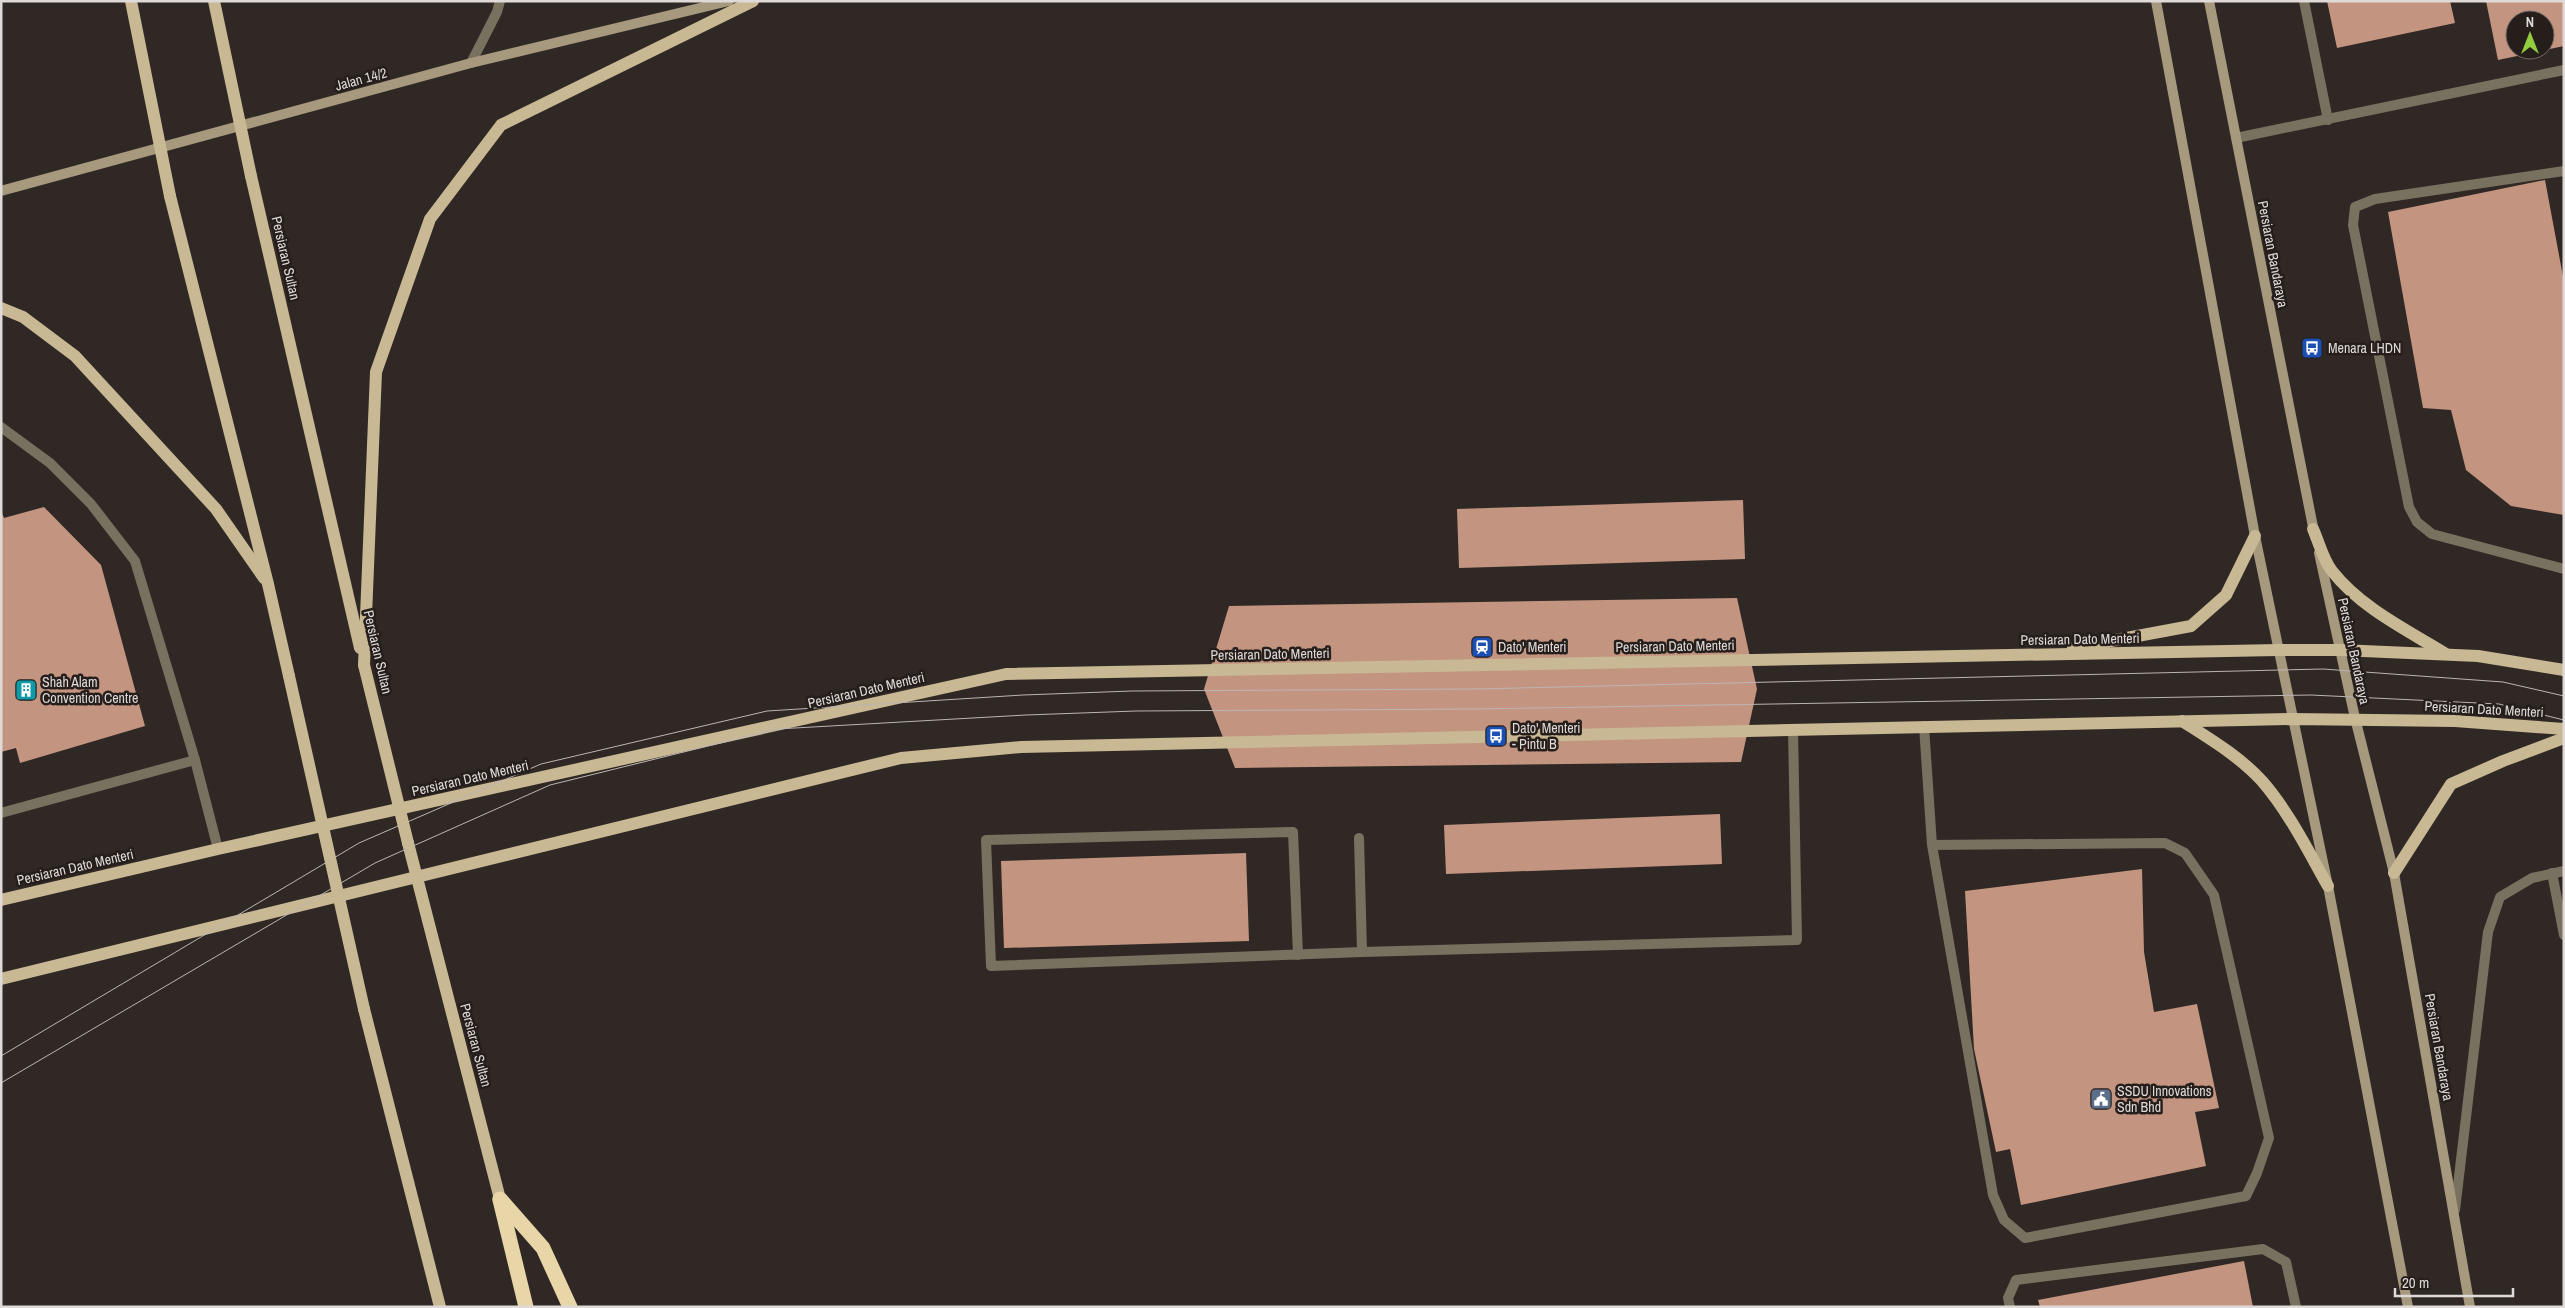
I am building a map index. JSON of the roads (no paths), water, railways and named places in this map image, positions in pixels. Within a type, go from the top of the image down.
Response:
[{"type":"highway","name":"Persiaran Sultan","points":[[500,1199],[526,1307]]},
{"type":"highway","points":[[500,1199],[543,1248],[570,1307]]},
{"type":"main road","points":[[131,1],[170,196],[268,584],[364,1009],[440,1307]]},
{"type":"main road","name":"Persiaran Sultan","points":[[214,1],[251,176],[364,665],[444,989],[500,1199]]},
{"type":"main road","name":"Jalan 14/2","points":[[1,191],[471,63],[729,1]]},
{"type":"main road","points":[[364,665],[376,372],[430,219],[501,125],[753,1]]},
{"type":"main road","points":[[2156,1],[2255,536],[2328,886],[2408,1307]]},
{"type":"main road","name":"Persiaran Bandaraya","points":[[2209,1],[2314,529],[2355,718],[2394,873],[2470,1307]]},
{"type":"main road","points":[[1,308],[23,317],[75,356],[216,509],[268,584]]},
{"type":"main road","points":[[2314,529],[2331,570],[2357,596],[2387,618],[2448,655]]},
{"type":"main road","points":[[2036,655],[2191,626],[2226,594],[2255,536]]},
{"type":"main road","name":"Persiaran Dato Menteri","points":[[1,900],[218,849],[1006,674],[2278,650],[2340,650],[2478,656],[2564,670]]},
{"type":"main road","name":"Persiaran Dato Menteri","points":[[1,979],[901,758],[1021,747],[2182,720],[2355,718],[2455,721],[2564,729]]},
{"type":"main road","points":[[2182,720],[2231,752],[2262,781],[2283,808],[2328,886]]},
{"type":"main road","points":[[2394,873],[2451,784],[2503,761],[2564,738]]},
{"type":"lane","points":[[471,63],[497,12],[500,1]]},
{"type":"lane","points":[[2304,1],[2328,120]]},
{"type":"lane","points":[[2236,138],[2564,70]]},
{"type":"lane","points":[[2564,172],[2375,199],[2355,207],[2353,225],[2409,507],[2417,522],[2432,534],[2564,569]]},
{"type":"lane","points":[[1,427],[50,463],[91,504],[135,561],[194,760],[218,849]]},
{"type":"lane","points":[[1924,726],[1932,845],[1993,1195],[2004,1220],[2025,1238],[2246,1196],[2257,1174],[2269,1138],[2214,895],[2185,853],[2164,843],[1932,845]]},
{"type":"lane","points":[[1298,955],[1292,832],[986,840],[991,966],[1298,955],[1362,952],[1798,940],[1793,729]]},
{"type":"lane","points":[[1,813],[194,760]]},
{"type":"lane","points":[[1358,838],[1362,952]]},
{"type":"lane","points":[[2454,1215],[2488,932],[2500,897],[2532,878],[2564,871]]},
{"type":"lane","points":[[2552,873],[2564,935]]},
{"type":"lane","points":[[2010,1307],[2008,1298],[2016,1280],[2263,1249],[2286,1262],[2296,1307]]},
{"type":"tram line","points":[[1,1056],[359,843],[541,764],[767,711],[1023,695],[1132,691],[1475,689],[2323,669],[2503,682],[2564,696]]},
{"type":"tram line","points":[[1,1083],[375,863],[550,785],[777,729],[1026,715],[1136,711],[1475,709],[2311,695],[2499,704],[2564,720]]},
{"type":"place","name":"Menara LHDN","points":[[2312,348]]},
{"type":"place","name":"Dato' Menteri","points":[[1482,647]]},
{"type":"place","name":"Shah Alam Convention Centre","points":[[26,690]]},
{"type":"place","name":"Dato' Menteri - Pintu B","points":[[1496,736]]},
{"type":"place","name":"SSDU Innovations Sdn Bhd","points":[[2101,1099]]}]
